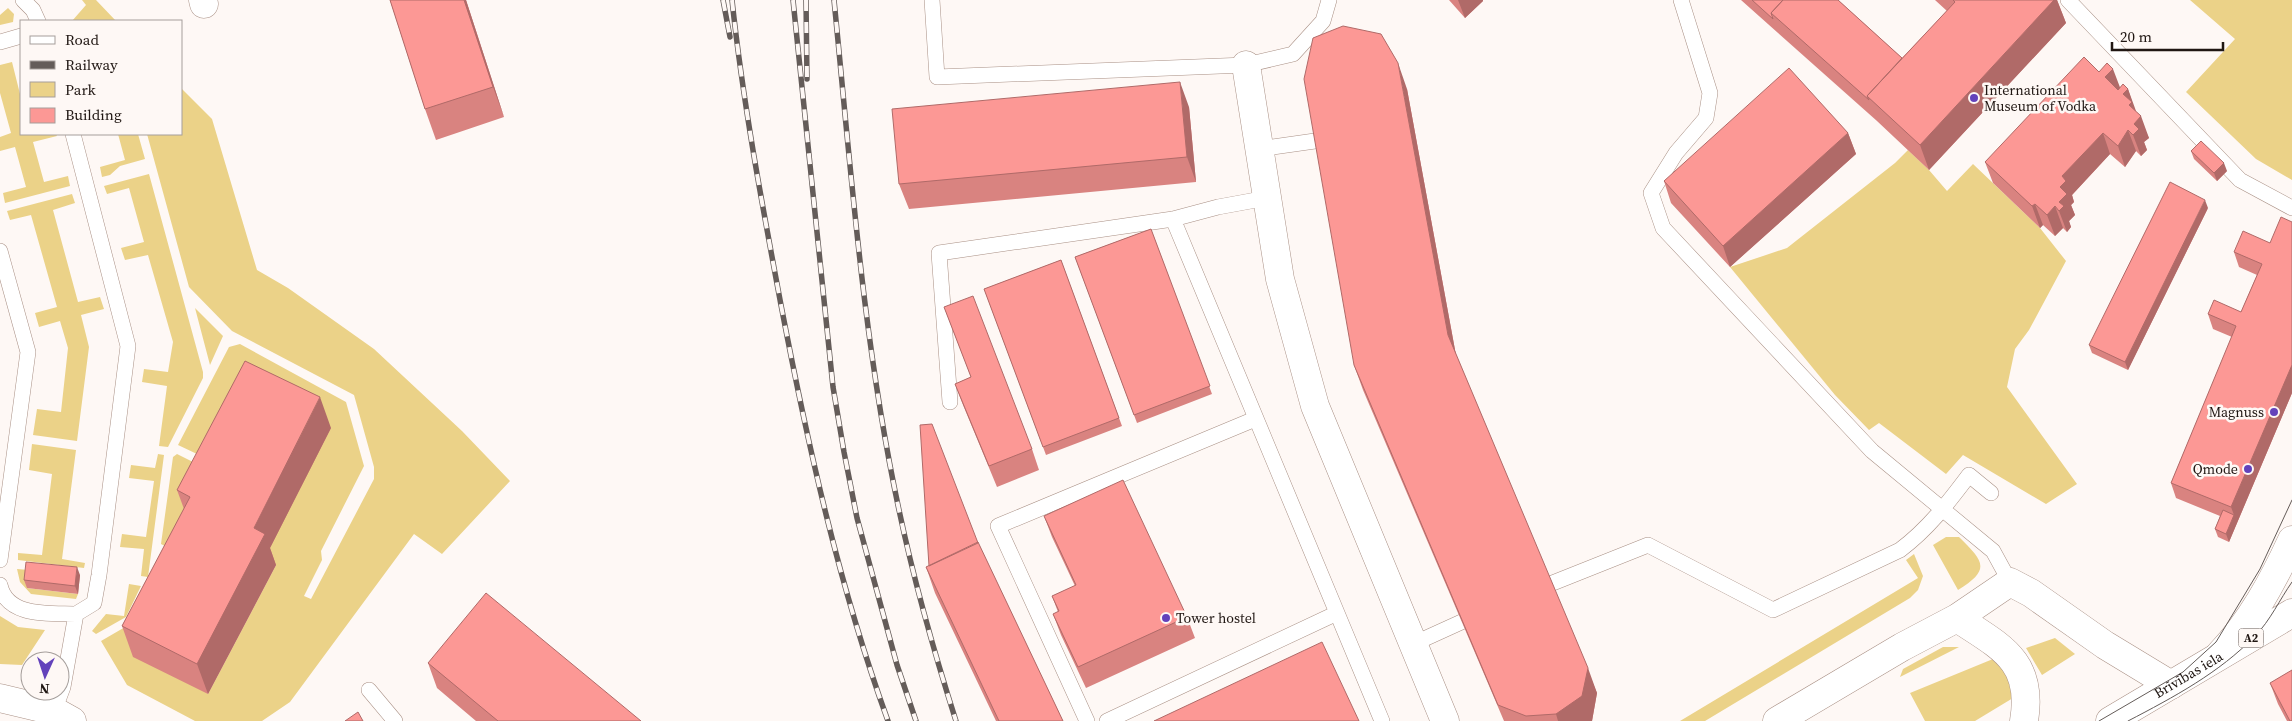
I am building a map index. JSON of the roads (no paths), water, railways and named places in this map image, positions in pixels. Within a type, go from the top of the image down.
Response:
[{"type":"main road","points":[[1246,65],[1280,279],[1315,406],[1445,721]]},
{"type":"main road","points":[[2211,663],[2232,642],[2249,618],[2276,574],[2292,540]]},
{"type":"main road","points":[[1778,721],[1902,647],[1956,618],[2010,582],[2172,685]]},
{"type":"main road","name":"Brīvības iela","points":[[2110,721],[2292,614]]},
{"type":"main road","points":[[1956,618],[1998,645],[2020,669],[2028,701],[2024,721]]},
{"type":"main road","points":[[0,698],[63,716]]},
{"type":"lane","points":[[23,0],[33,10],[38,20]]},
{"type":"lane","points":[[932,0],[937,77],[1246,65],[1293,54],[1323,22],[1329,0]]},
{"type":"lane","points":[[1681,0],[1710,93],[1706,118],[1676,153],[1651,193],[1663,228],[1872,451],[1993,551],[2010,582]]},
{"type":"lane","points":[[2068,0],[2240,180],[2292,208]]},
{"type":"lane","points":[[0,42],[20,36]]},
{"type":"lane","points":[[0,585],[13,604],[31,612],[76,614],[94,602],[99,576],[128,346],[73,135]]},
{"type":"lane","points":[[1258,149],[1355,135]]},
{"type":"lane","points":[[950,402],[939,253],[1173,220],[1218,207],[1267,198]]},
{"type":"lane","points":[[1173,220],[1382,721]]},
{"type":"lane","points":[[0,251],[28,352],[0,560]]},
{"type":"lane","points":[[1087,721],[998,526],[1255,419]]},
{"type":"lane","points":[[1520,597],[1648,545],[1772,610],[1900,550],[1943,510],[1969,475],[1991,493]]},
{"type":"lane","points":[[1413,644],[1495,607]]},
{"type":"lane","points":[[63,716],[63,687],[76,614]]},
{"type":"lane","points":[[1107,721],[1336,614]]},
{"type":"lane","points":[[369,690],[395,721]]},
{"type":"tram line","points":[[2099,721],[2183,672],[2216,642],[2260,569],[2292,500]]},
{"type":"tram line","points":[[2128,721],[2162,703],[2226,662],[2255,636],[2265,624],[2292,582]]},
{"type":"railway","points":[[723,0],[730,37]]},
{"type":"railway","points":[[732,0],[754,153],[802,410],[826,515],[854,619],[888,721]]},
{"type":"railway","points":[[793,0],[833,387],[844,452],[857,518],[897,665],[916,721]]},
{"type":"railway","points":[[806,0],[807,79]]},
{"type":"railway","points":[[834,0],[859,256],[876,383],[905,537],[932,643],[956,721]]},
{"type":"place","name":"International Museum of Vodka","points":[[1974,98]]},
{"type":"place","name":"Magnuss","points":[[2274,412]]},
{"type":"place","name":"Qmode","points":[[2248,469]]},
{"type":"place","name":"Tower hostel","points":[[1166,618]]}]
